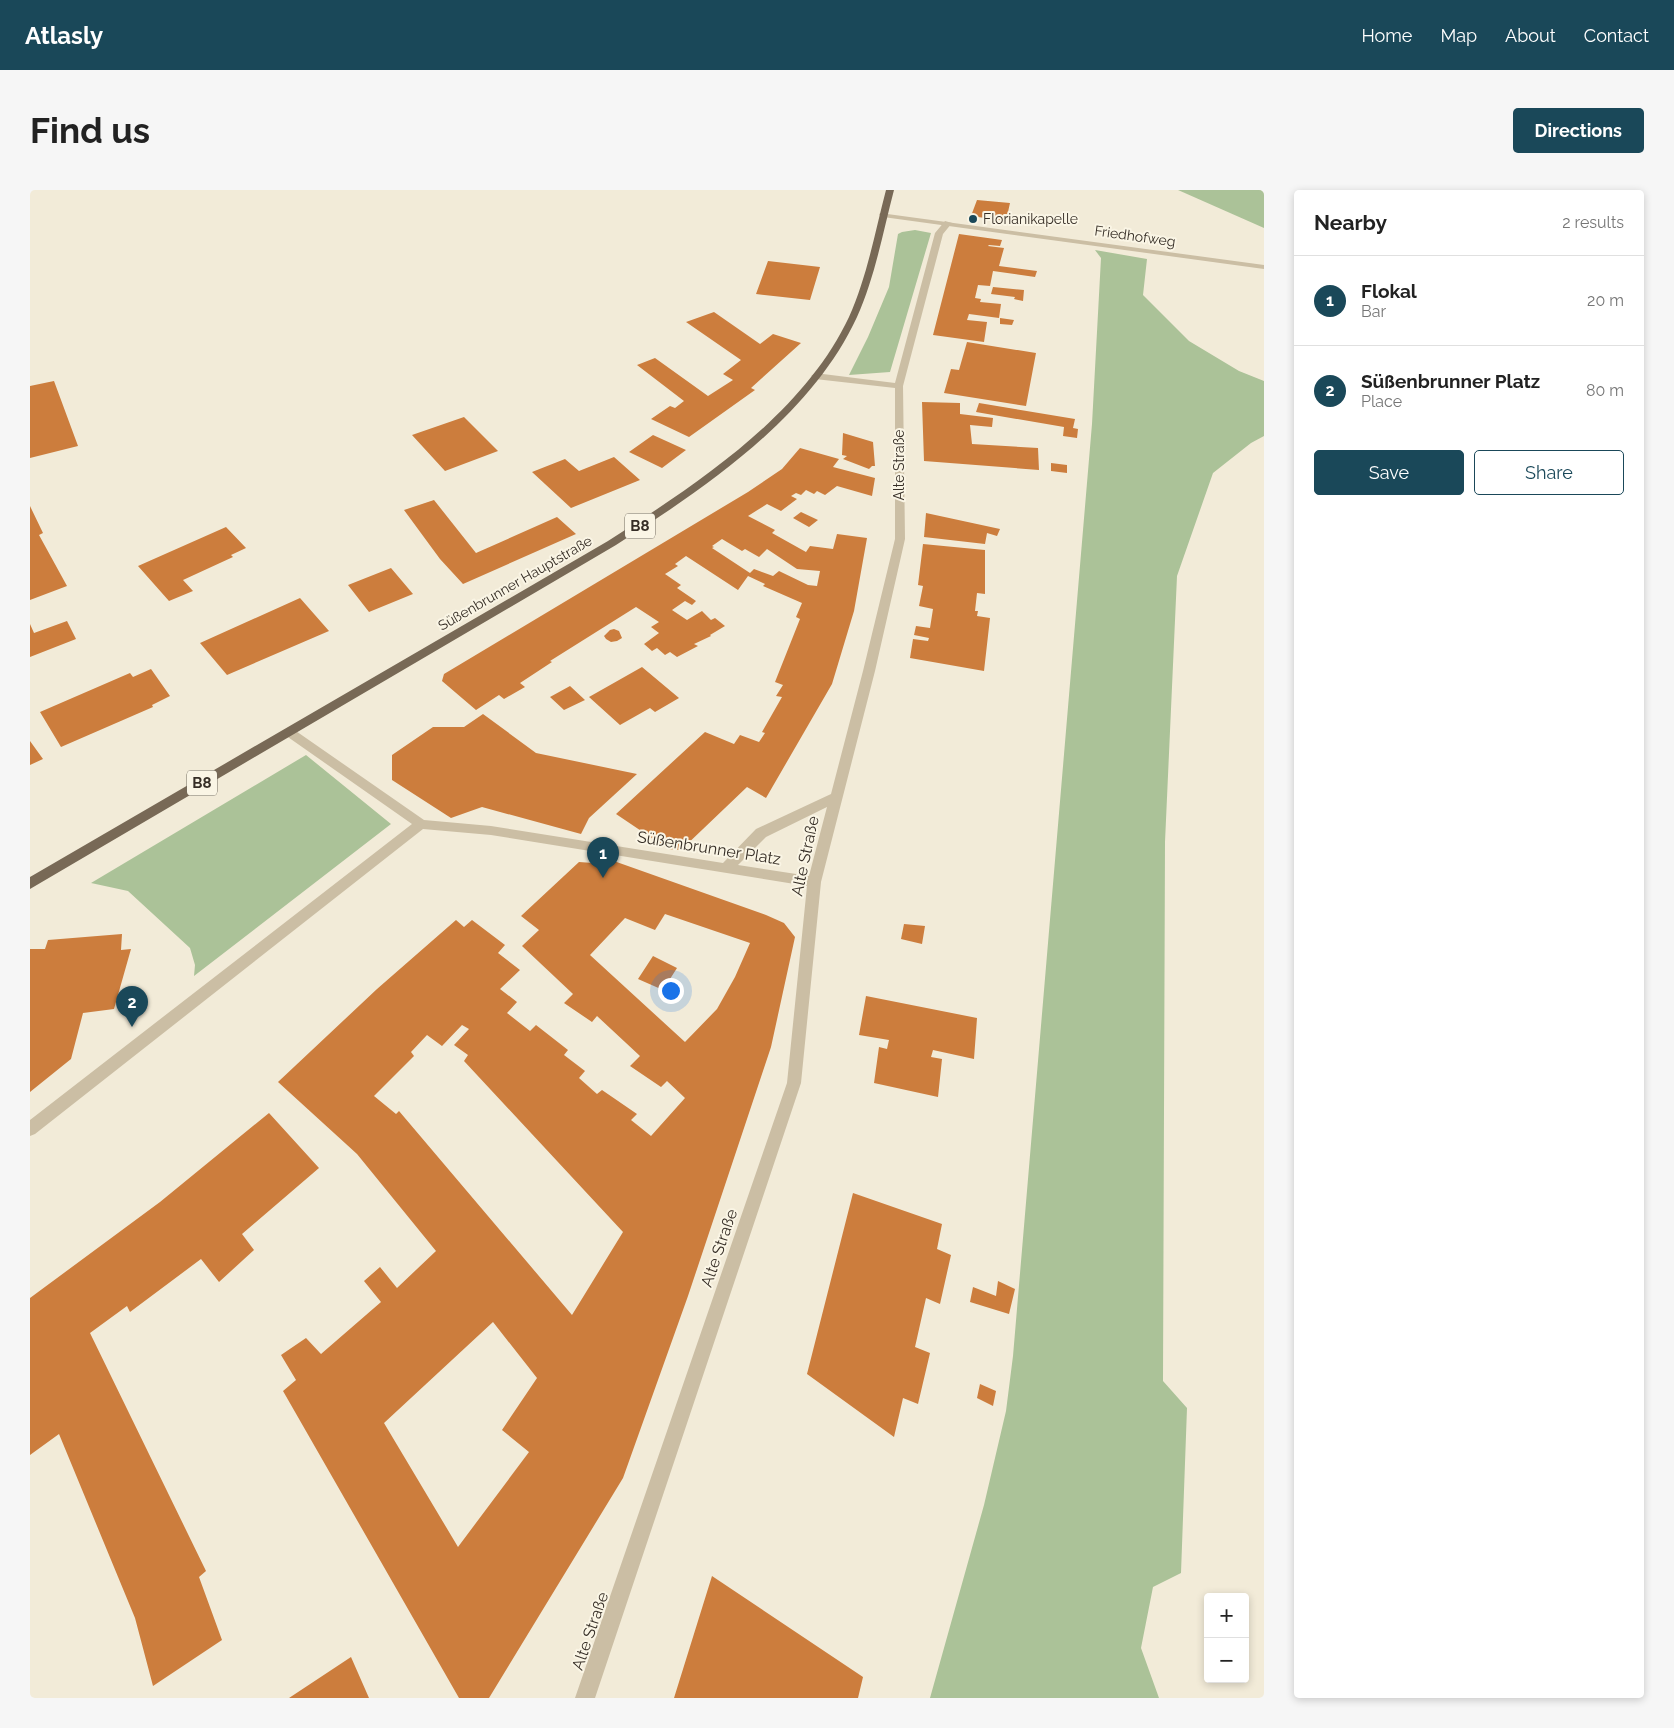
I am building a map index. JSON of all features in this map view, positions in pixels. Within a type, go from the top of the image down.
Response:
[{"type":"main road","name":"Süßenbrunner Hauptstraße","points":[[30,884],[655,516],[746,445],[771,423],[815,376],[832,355],[847,330],[857,309],[890,190]]},
{"type":"street","name":"Friedhofweg","points":[[883,215],[1264,267]]},
{"type":"street","name":"Alte Straße","points":[[586,1698],[794,1083],[814,882],[869,671],[900,539],[899,386],[939,233],[948,223]]},
{"type":"street","points":[[815,376],[899,386]]},
{"type":"street","name":"Süßenbrunner Platz","points":[[289,732],[421,824],[442,829],[494,830],[726,870],[814,882]]},
{"type":"street","name":"Alte Straße","points":[[726,870],[761,833],[836,797]]},
{"type":"street","points":[[30,1128],[227,978],[358,872],[421,824]]},
{"type":"green space","points":[[1178,190],[1264,190],[1264,228]]},
{"type":"green space","points":[[915,230],[931,233],[890,372],[849,375],[868,337],[889,287],[898,234]]},
{"type":"green space","points":[[1095,250],[1147,259],[1143,295],[1189,341],[1239,371],[1264,381],[1264,436],[1251,443],[1213,473],[1177,576],[1165,842],[1163,1381],[1187,1408],[1181,1573],[1153,1587],[1141,1648],[1159,1698],[930,1698],[984,1505],[1006,1411],[1013,1356],[1092,424],[1101,258]]},
{"type":"green space","points":[[306,755],[391,824],[194,976],[195,965],[190,948],[128,891],[91,883]]},
{"type":"building","points":[[977,200],[1010,203],[1006,221],[971,216]]},
{"type":"building","points":[[959,234],[1002,240],[1000,246],[988,246],[1004,248],[999,266],[1037,271],[1035,277],[993,271],[990,286],[978,285],[975,298],[981,299],[980,302],[1001,304],[999,318],[969,314],[967,320],[987,322],[984,342],[933,335]]},
{"type":"building","points":[[768,261],[820,267],[810,300],[756,294]]},
{"type":"building","points":[[993,287],[1024,290],[1023,301],[1014,299],[1015,297],[991,294]]},
{"type":"building","points":[[714,312],[760,344],[773,334],[801,343],[751,388],[755,390],[689,437],[651,419],[670,406],[675,408],[684,401],[637,365],[655,358],[708,396],[733,380],[723,374],[741,360],[686,322]]},
{"type":"building","points":[[1000,318],[1014,320],[1012,325],[1000,324]]},
{"type":"building","points":[[967,342],[1036,353],[1026,406],[944,393],[951,369],[959,370]]},
{"type":"building","points":[[54,381],[78,446],[30,458],[30,386]]},
{"type":"building","points":[[922,402],[960,403],[960,414],[993,418],[992,427],[970,425],[972,444],[1038,448],[1039,470],[924,461]]},
{"type":"building","points":[[979,403],[1075,419],[1073,428],[1078,429],[1077,438],[1063,436],[1064,427],[976,412]]},
{"type":"building","points":[[464,417],[498,451],[445,471],[412,435]]},
{"type":"building","points":[[843,433],[873,442],[875,466],[869,469],[843,459],[847,456],[842,455]]},
{"type":"building","points":[[653,435],[686,450],[662,468],[629,452]]},
{"type":"building","points":[[800,448],[839,459],[833,467],[875,478],[872,496],[837,486],[825,495],[817,491],[814,494],[806,490],[801,495],[796,493],[791,496],[797,499],[781,511],[767,504],[748,516],[775,530],[772,533],[806,552],[810,546],[833,549],[837,534],[867,538],[854,611],[832,684],[766,798],[747,787],[681,850],[668,849],[616,814],[705,732],[734,744],[740,735],[759,742],[765,733],[762,732],[782,697],[776,696],[783,685],[775,682],[800,619],[796,617],[802,603],[763,586],[765,584],[748,576],[738,590],[686,556],[675,564],[678,566],[665,574],[681,585],[677,588],[696,601],[692,605],[685,601],[672,610],[687,620],[702,611],[711,620],[715,618],[725,626],[711,636],[694,644],[698,646],[677,657],[670,652],[665,655],[657,648],[652,651],[644,644],[659,633],[651,627],[659,622],[636,607],[550,661],[552,662],[520,683],[525,687],[504,699],[499,695],[476,710],[442,681],[444,674],[748,492],[782,469]],"holes":[[[722,539],[742,551],[745,549],[759,557],[767,549],[797,569],[820,571],[817,586],[808,585],[779,571],[773,576],[754,569],[750,573],[712,548],[714,547],[712,546]]]},
{"type":"building","points":[[614,457],[640,480],[571,508],[532,472],[565,459],[579,471]]},
{"type":"building","points":[[1051,463],[1067,465],[1067,473],[1051,471]]},
{"type":"building","points":[[434,500],[476,553],[557,517],[576,534],[463,584],[440,559],[404,510]]},
{"type":"building","points":[[30,506],[43,533],[39,535],[67,586],[30,600]]},
{"type":"building","points":[[801,512],[818,520],[809,527],[793,518]]},
{"type":"building","points":[[926,513],[1000,529],[997,536],[987,533],[985,544],[924,537]]},
{"type":"building","points":[[226,527],[246,548],[231,555],[233,557],[183,580],[193,591],[169,601],[138,566]]},
{"type":"building","points":[[923,544],[985,550],[985,594],[977,593],[975,611],[978,611],[977,616],[990,618],[984,671],[910,658],[913,639],[928,641],[929,638],[914,635],[916,626],[930,628],[933,609],[919,606],[923,586],[918,585]]},
{"type":"building","points":[[391,568],[413,594],[369,612],[348,585]]},
{"type":"building","points":[[300,598],[329,631],[227,675],[200,643]]},
{"type":"building","points":[[67,621],[76,639],[30,657],[30,624],[34,633]]},
{"type":"building","points":[[614,629],[619,631],[622,638],[611,642],[604,636]]},
{"type":"building","points":[[642,667],[679,698],[655,712],[650,708],[620,725],[589,697]]},
{"type":"building","points":[[151,669],[170,696],[152,705],[153,707],[61,747],[40,712],[130,673],[133,677]]},
{"type":"building","points":[[570,686],[585,700],[564,710],[550,697]]},
{"type":"building","points":[[483,714],[536,753],[637,774],[589,818],[581,834],[482,807],[451,818],[392,780],[392,755],[433,727],[464,727]]},
{"type":"building","points":[[30,741],[43,759],[30,765]]},
{"type":"building","points":[[611,860],[766,915],[784,923],[795,937],[771,1047],[688,1296],[623,1478],[489,1698],[459,1698],[283,1391],[296,1380],[281,1355],[306,1338],[321,1354],[381,1302],[364,1281],[380,1267],[397,1288],[436,1251],[357,1154],[278,1082],[377,989],[456,920],[464,927],[472,920],[505,945],[498,953],[520,970],[500,989],[517,1002],[507,1013],[530,1031],[536,1025],[568,1050],[564,1055],[585,1071],[579,1078],[597,1094],[602,1090],[637,1114],[631,1120],[651,1136],[685,1098],[667,1081],[661,1087],[630,1066],[640,1056],[597,1016],[592,1022],[564,1003],[573,994],[522,946],[539,930],[521,916],[579,862],[607,864]],"holes":[[[665,914],[750,943],[735,977],[717,1009],[685,1042],[590,955],[625,918],[655,930]],[[462,1025],[469,1029],[454,1045],[468,1055],[464,1061],[623,1232],[572,1315],[399,1111],[396,1114],[374,1096],[414,1056],[411,1052],[427,1035],[442,1046]],[[493,1322],[537,1378],[502,1430],[529,1452],[458,1547],[384,1423]]]},
{"type":"building","points":[[904,924],[925,926],[922,944],[901,939]]},
{"type":"building","points":[[122,934],[121,950],[131,949],[114,1009],[83,1013],[71,1059],[30,1092],[30,949],[45,949],[48,940]]},
{"type":"building","points":[[653,956],[677,968],[663,990],[638,979]]},
{"type":"building","points":[[866,996],[977,1018],[974,1059],[933,1050],[931,1057],[942,1059],[938,1097],[874,1083],[879,1047],[887,1049],[889,1040],[859,1035]]},
{"type":"building","points":[[269,1113],[319,1168],[242,1234],[254,1250],[219,1282],[201,1259],[130,1312],[127,1306],[90,1333],[206,1571],[199,1577],[222,1640],[153,1686],[135,1618],[59,1434],[30,1455],[30,1298],[160,1202]]},
{"type":"building","points":[[853,1193],[942,1224],[937,1249],[951,1255],[940,1304],[926,1298],[915,1347],[930,1353],[918,1404],[903,1398],[894,1437],[807,1374]]},
{"type":"building","points":[[998,1281],[1015,1289],[1009,1314],[970,1302],[973,1287],[996,1296]]},
{"type":"building","points":[[980,1384],[996,1391],[993,1406],[977,1398]]},
{"type":"building","points":[[712,1576],[863,1677],[858,1698],[674,1698]]},
{"type":"building","points":[[351,1657],[369,1698],[289,1698]]},
{"type":"place","name":"Florianikapelle","points":[[973,219]]},
{"type":"place","name":"Flokal","points":[[603,878]]},
{"type":"place","name":"Süßenbrunner Platz","points":[[132,1027]]}]
